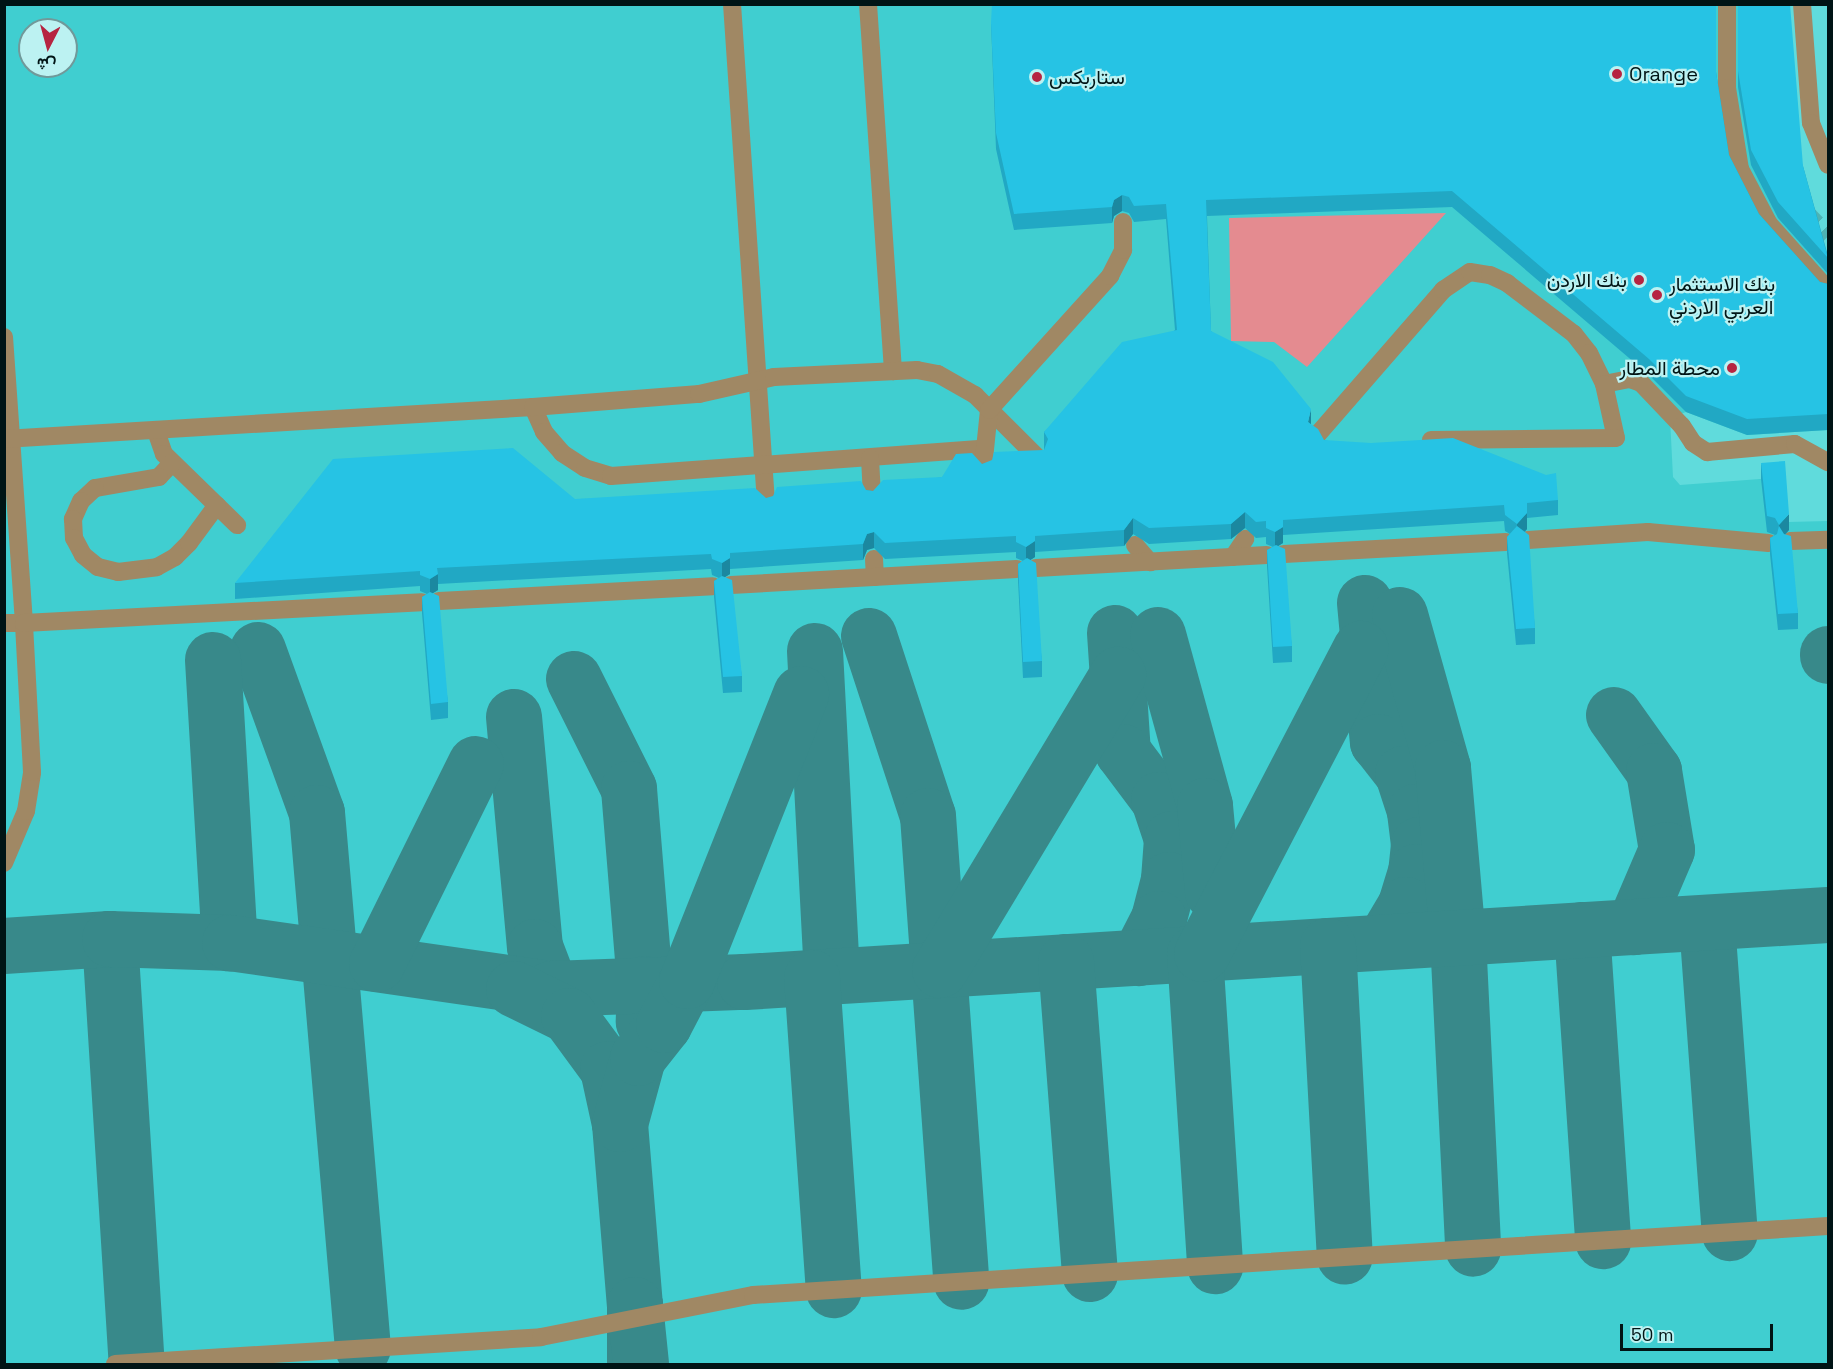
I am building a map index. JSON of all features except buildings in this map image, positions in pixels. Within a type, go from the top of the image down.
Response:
[{"type":"lane","points":[[732,4],[766,503]]},
{"type":"lane","points":[[868,4],[893,371]]},
{"type":"lane","points":[[1727,4],[1727,88],[1740,169],[1769,224],[1828,290]]},
{"type":"lane","points":[[1802,4],[1811,123],[1828,165]]},
{"type":"lane","points":[[983,468],[982,449],[989,410],[1110,276],[1123,250],[1123,222]]},
{"type":"lane","points":[[1318,434],[1443,290],[1470,272],[1490,274],[1507,283],[1574,334],[1604,384],[1616,438],[1539,441],[1483,436],[1412,441]]},
{"type":"lane","points":[[4,337],[8,438],[24,623],[32,772],[26,811],[4,863]]},
{"type":"lane","points":[[8,438],[534,407],[699,394],[758,380],[893,371],[938,374],[966,389],[1037,457]]},
{"type":"lane","points":[[1604,384],[1630,379],[1641,383],[1682,426],[1693,443],[1707,452],[1795,444],[1828,462]]},
{"type":"lane","points":[[534,407],[544,432],[561,453],[585,468],[611,476],[982,449]]},
{"type":"lane","points":[[156,431],[161,449],[172,463],[237,525]]},
{"type":"lane","points":[[870,458],[872,496]]},
{"type":"lane","points":[[172,463],[159,477],[113,482],[95,488],[81,501],[74,519],[74,538],[83,555],[98,567],[118,572],[158,567],[175,557],[189,543],[217,505]]},
{"type":"lane","points":[[1528,540],[1648,532],[1768,543]]},
{"type":"lane","points":[[1233,557],[1245,539]]},
{"type":"lane","points":[[1790,542],[1828,540]]},
{"type":"lane","points":[[1036,568],[1506,542]]},
{"type":"lane","points":[[1135,545],[1150,562]]},
{"type":"lane","points":[[731,585],[770,575],[875,568],[988,562],[1017,569]]},
{"type":"lane","points":[[4,623],[713,586]]},
{"type":"lane","points":[[116,1365],[541,1337],[753,1295],[1828,1227]]},
{"type":"shaded area","points":[[5,5],[1789,5],[1803,182],[1828,272],[1828,430],[1747,435],[1686,412],[1670,418],[1673,477],[1680,485],[1785,477],[1788,522],[1828,521],[1828,1364],[5,1364]]},
{"type":"shaded area","points":[[1446,213],[1307,367],[1274,342],[1231,341],[1229,218]]},
{"type":"taxiway","points":[[1365,603],[1378,742],[1403,774],[1415,812],[1419,845],[1416,872],[1406,905],[1384,942]]},
{"type":"taxiway","points":[[1400,615],[1443,768],[1458,938],[1473,1249]]},
{"type":"taxiway","points":[[1115,633],[1123,752],[1159,800],[1172,839],[1169,880],[1159,919],[1139,958]]},
{"type":"taxiway","points":[[1158,635],[1205,806],[1213,893]]},
{"type":"taxiway","points":[[869,636],[928,816],[961,1282]]},
{"type":"taxiway","points":[[1202,954],[1361,649]]},
{"type":"taxiway","points":[[258,650],[317,813],[363,1348]]},
{"type":"taxiway","points":[[815,651],[832,977]]},
{"type":"taxiway","points":[[213,660],[230,943]]},
{"type":"taxiway","points":[[940,970],[1118,675]]},
{"type":"taxiway","points":[[574,679],[629,789],[645,984],[644,1022]]},
{"type":"taxiway","points":[[620,1124],[638,1058],[664,1025],[687,981],[801,694]]},
{"type":"taxiway","points":[[1614,715],[1654,771],[1667,850],[1634,927]]},
{"type":"taxiway","points":[[514,717],[535,947],[551,989],[569,1016]]},
{"type":"taxiway","points":[[377,964],[476,764]]},
{"type":"taxiway","points":[[4,946],[110,939],[230,943],[551,989],[745,982],[1828,915]]},
{"type":"taxiway","points":[[1707,923],[1730,1233]]},
{"type":"taxiway","points":[[1582,930],[1603,1241]]},
{"type":"taxiway","points":[[110,939],[137,1363]]},
{"type":"taxiway","points":[[1328,946],[1345,1257]]},
{"type":"taxiway","points":[[1195,954],[1215,1266]]},
{"type":"taxiway","points":[[1066,962],[1090,1274]]},
{"type":"taxiway","points":[[812,978],[834,1290]]},
{"type":"taxiway","points":[[514,989],[569,1016],[608,1069],[620,1124],[635,1305]]},
{"type":"taxiway","points":[[635,1364],[635,1305],[641,1364]]},
{"type":"tunnel","points":[[1804,211],[1828,236]]},
{"type":"place","name":"Orange","points":[[1617,74]]},
{"type":"place","name":"ستاربكس","points":[[1037,77]]},
{"type":"place","name":"بنك الاردن","points":[[1639,280]]},
{"type":"place","name":"بنك الاستثمار العربي الاردني","points":[[1657,295]]},
{"type":"place","name":"محطة المطار","points":[[1732,368]]}]
